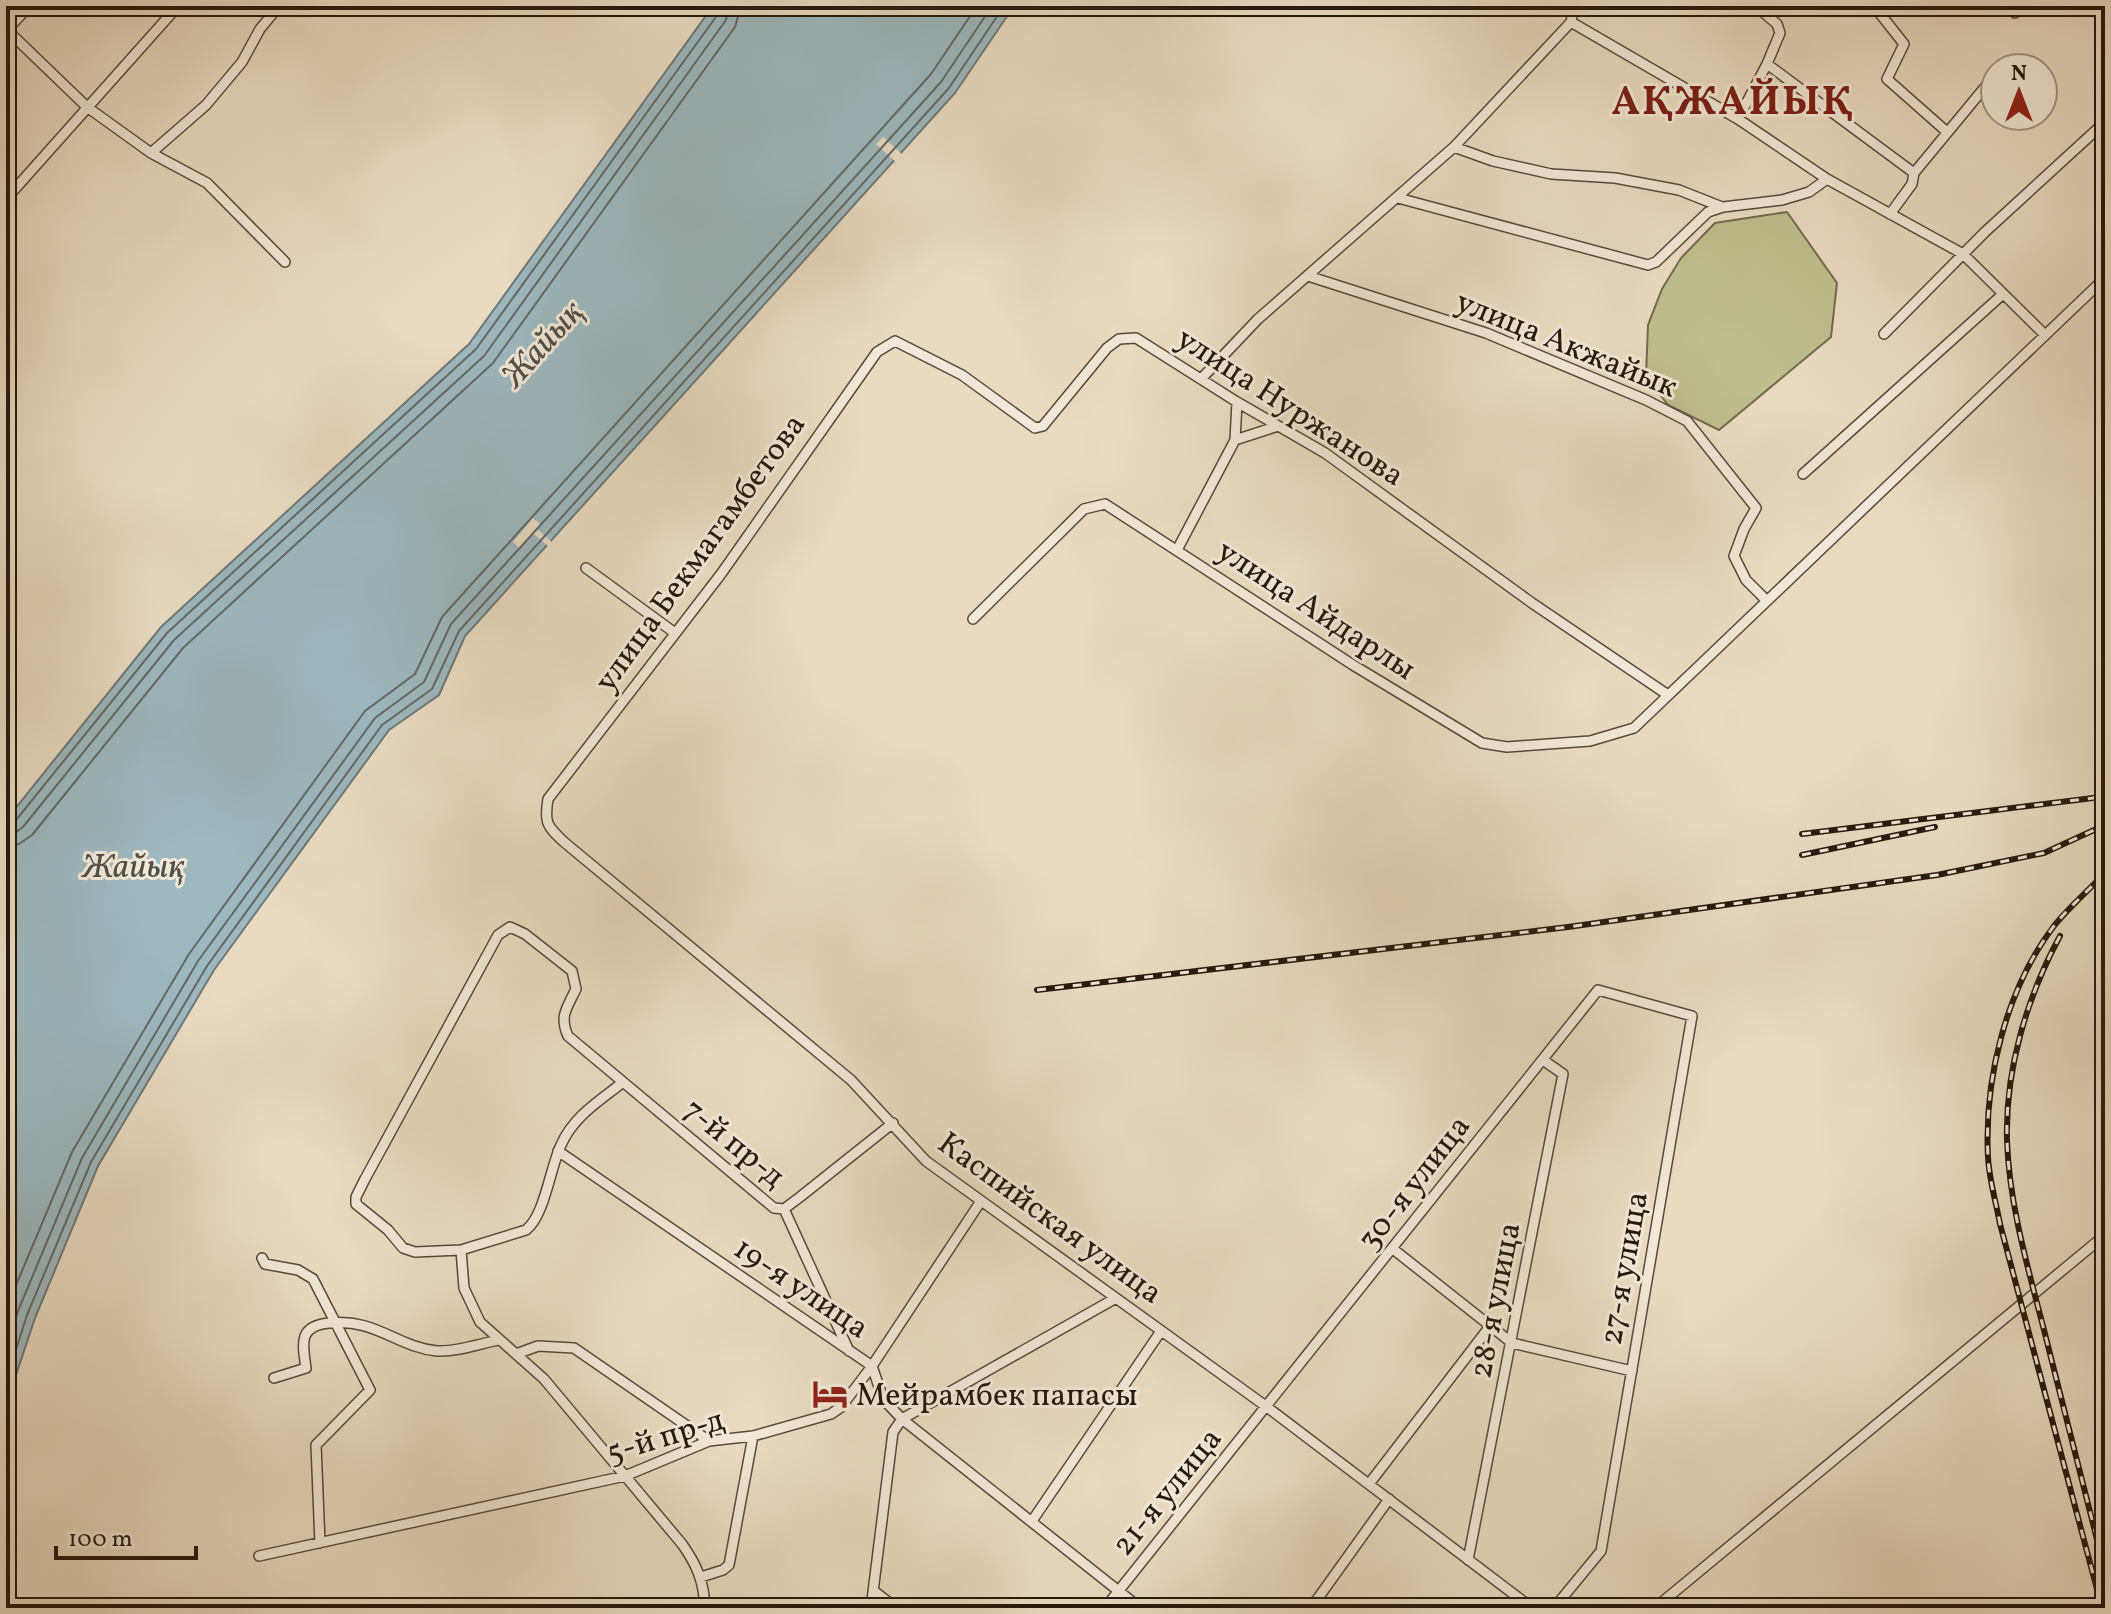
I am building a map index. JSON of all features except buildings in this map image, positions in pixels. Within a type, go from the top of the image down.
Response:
[{"type":"street","points":[[29,6],[6,30],[87,107],[151,153],[207,183],[285,262]]},
{"type":"street","points":[[6,199],[178,6]]},
{"type":"street","points":[[151,153],[206,105],[242,62],[260,29],[279,6]]},
{"type":"street","points":[[1201,379],[1258,319],[1454,147],[1571,22],[1574,6]]},
{"type":"street","points":[[1738,119],[1780,33],[1777,24],[1756,6]]},
{"type":"street","points":[[1874,6],[1904,44],[1887,79],[1947,132]]},
{"type":"street","points":[[1571,22],[1738,119],[1827,179],[1963,254],[2045,335]]},
{"type":"street","points":[[1767,64],[1914,173]]},
{"type":"street","points":[[1890,214],[1912,184],[1914,173],[1979,94]]},
{"type":"street","points":[[1884,334],[1963,254],[2105,122]]},
{"type":"street","points":[[1454,147],[1493,161],[1551,174],[1615,178],[1679,190],[1723,207]]},
{"type":"street","points":[[1398,198],[1648,265],[1656,262],[1708,212],[1723,207],[1782,200],[1809,192],[1827,179]]},
{"type":"street","name":"улица Акжайык","points":[[1308,276],[1486,333],[1646,400],[1687,421],[1756,508],[1734,556],[1746,580],[1767,601]]},
{"type":"street","name":"улица Айдарлы","points":[[973,619],[1084,509],[1105,504],[1353,665],[1482,743],[1507,747],[1590,741],[1634,728],[2105,278]]},
{"type":"street","points":[[1803,474],[2003,294]]},
{"type":"street","name":"улица Нуржанова","points":[[895,341],[962,375],[1035,428],[1043,426],[1107,348],[1127,337],[1136,338],[1325,453],[1532,603],[1668,695]]},
{"type":"street","name":"улица Бекмагамбетова","points":[[548,799],[721,574],[877,352],[895,341]]},
{"type":"street","points":[[1177,550],[1235,440],[1237,402]]},
{"type":"street","points":[[1235,440],[1278,426]]},
{"type":"street","points":[[586,568],[675,633]]},
{"type":"street","name":"Каспийская улица","points":[[548,799],[545,816],[548,827],[556,835],[851,1080],[926,1161],[1267,1407],[1532,1608]]},
{"type":"street","points":[[516,928],[572,971],[576,989],[562,1024],[568,1036],[622,1083],[575,1122],[558,1151],[532,1225],[526,1230],[461,1250],[415,1252],[403,1248],[388,1230],[356,1204],[356,1197],[463,996],[503,929],[516,928]]},
{"type":"street","name":"30-я улица","points":[[1267,1407],[1598,990]]},
{"type":"street","name":"27-я улица","points":[[1554,1608],[1601,1551],[1692,1016],[1598,990]]},
{"type":"street","name":"28-я улица","points":[[1468,1560],[1563,1074],[1543,1060]]},
{"type":"street","name":"7-й пр-д","points":[[622,1083],[774,1208],[784,1209],[893,1123]]},
{"type":"street","name":"19-я улица","points":[[558,1151],[872,1366],[883,1399],[902,1419],[1140,1608]]},
{"type":"street","name":"5-й пр-д","points":[[259,1556],[625,1476],[709,1441],[753,1436],[831,1414],[841,1407],[872,1366],[981,1201]]},
{"type":"street","points":[[784,1209],[850,1353]]},
{"type":"street","points":[[1655,1608],[2105,1235]]},
{"type":"street","points":[[1393,1249],[1512,1343],[1632,1371]]},
{"type":"street","points":[[461,1250],[464,1288],[480,1322],[544,1379],[682,1544],[701,1577],[705,1608]]},
{"type":"street","points":[[262,1258],[265,1264],[298,1270],[313,1279],[370,1390],[316,1445],[320,1543]]},
{"type":"street","points":[[871,1608],[893,1432],[902,1419],[1116,1298]]},
{"type":"street","points":[[274,1378],[306,1368],[303,1346],[307,1331],[315,1324],[357,1322],[436,1351],[498,1340]]},
{"type":"street","points":[[1369,1484],[1491,1325]]},
{"type":"street","points":[[1032,1521],[1161,1331]]},
{"type":"street","points":[[516,1354],[538,1346],[574,1348],[709,1441]]},
{"type":"street","name":"21-я улица","points":[[1105,1608],[1267,1407]]},
{"type":"street","points":[[701,1577],[729,1565],[753,1436]]},
{"type":"street","points":[[1311,1608],[1389,1499]]},
{"type":"street","points":[[874,1591],[896,1608]]},
{"type":"green space","points":[[1787,212],[1837,283],[1831,337],[1719,430],[1668,405],[1646,376],[1648,325],[1662,289],[1681,258],[1715,223]]},
{"type":"water","name":"Жайық","points":[[713,6],[1014,6],[955,93],[465,636],[439,695],[389,730],[214,970],[98,1166],[35,1318],[15,1378],[6,1418],[6,820],[161,627],[469,344]]},
{"type":"pier","points":[[883,137],[904,156],[897,163],[876,144]]},
{"type":"pier","points":[[533,518],[540,524],[537,529],[554,544],[550,548],[533,533],[519,548],[513,542]]},
{"type":"railway","points":[[1802,834],[2105,794]]},
{"type":"railway","points":[[1037,990],[1568,927],[1937,875],[2044,853],[2105,825]]},
{"type":"railway","points":[[1802,855],[1935,827]]},
{"type":"railway","points":[[2102,1608],[2000,1224],[1991,1182],[1988,1127],[1994,1066],[2011,1006],[2023,978],[2054,926],[2105,873]]},
{"type":"railway","points":[[2060,936],[2048,959],[2020,1035],[2010,1087],[2007,1140],[2015,1212],[2105,1571]]},
{"type":"place","name":"Мейрамбек папасы","points":[[830,1394]]},
{"type":"district","name":"АҚЖАЙЫҚ","points":[[1733,100]]}]
